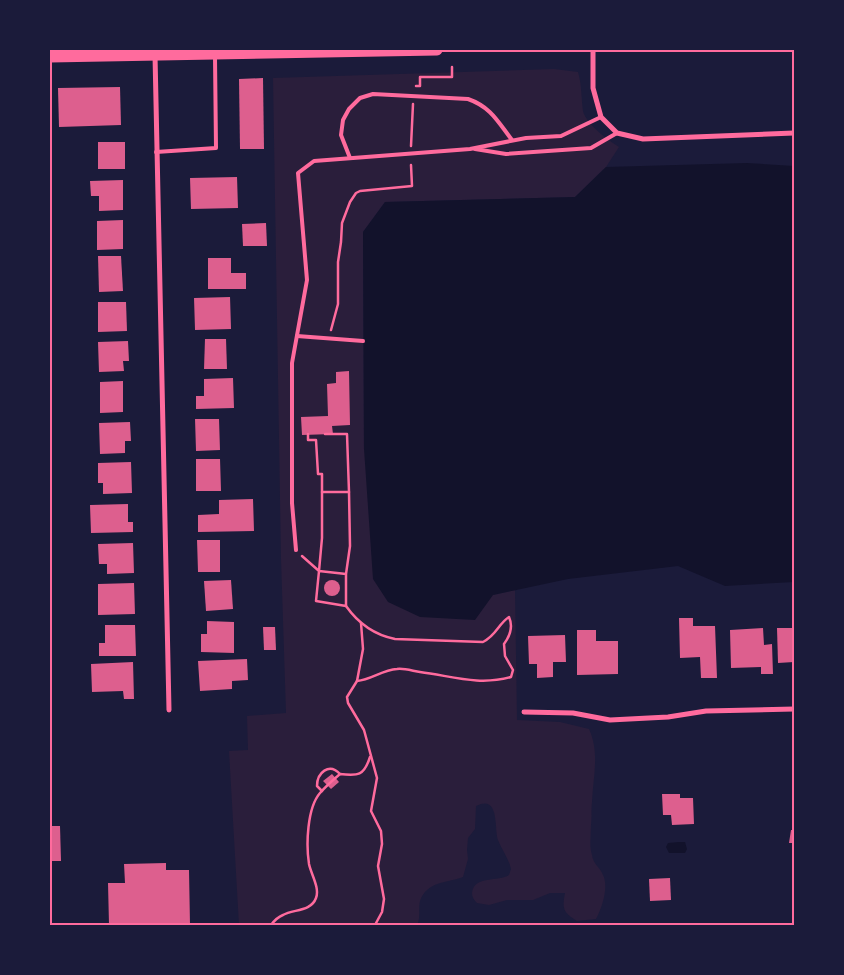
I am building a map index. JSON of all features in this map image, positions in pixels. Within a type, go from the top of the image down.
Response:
[{"type":"main road","points":[[50,57],[155,53],[215,54],[437,50]]},
{"type":"street","points":[[593,50],[593,88],[601,117],[617,133],[643,139],[794,134]]},
{"type":"street","points":[[155,53],[169,710]]},
{"type":"street","points":[[524,712],[573,712],[610,720],[668,717],[706,711],[794,709]]},
{"type":"lane","points":[[156,152],[216,148],[215,54]]},
{"type":"lane","points":[[350,158],[341,134],[343,120],[349,109],[360,98],[373,94],[468,99],[482,104],[491,112],[512,140]]},
{"type":"lane","points":[[296,550],[292,502],[292,363],[307,280],[298,173],[314,161],[470,149],[526,138],[561,136],[601,117]]},
{"type":"lane","points":[[470,149],[506,154],[591,148],[617,133]]},
{"type":"lane","points":[[297,336],[364,341]]},
{"type":"path","points":[[413,90],[414,86],[420,86],[420,77],[452,77],[452,67]]},
{"type":"path","points":[[411,148],[413,100]]},
{"type":"path","points":[[329,338],[338,304],[338,262],[342,223],[350,202],[356,193],[360,191],[412,186],[410,165]]},
{"type":"path","points":[[308,434],[308,440],[316,440],[318,474],[322,474],[322,538],[316,601],[346,606]]},
{"type":"path","points":[[326,434],[347,434],[350,546],[346,574],[346,606],[353,616],[386,638],[395,639],[482,642],[492,637],[509,617],[512,622],[509,638],[504,644],[505,656],[513,670],[511,677],[487,682],[472,681],[398,668],[385,670],[364,681],[357,681]]},
{"type":"path","points":[[322,492],[349,492]]},
{"type":"path","points":[[296,550],[319,571],[346,574]]},
{"type":"path","points":[[361,623],[363,649],[357,681],[347,697],[364,730],[377,778],[371,811],[381,831],[382,844],[378,866],[384,899],[382,912],[375,925]]},
{"type":"path","points":[[322,791],[317,786],[317,782],[321,772],[325,769],[336,770],[340,774],[355,775],[362,773],[368,765],[371,756]]},
{"type":"path","points":[[271,925],[284,914],[312,905],[316,898],[317,889],[309,864],[308,836],[312,806],[322,791],[340,774]]},
{"type":"shaded area","points":[[554,69],[578,72],[585,116],[598,131],[619,147],[606,167],[575,197],[385,202],[363,232],[364,449],[493,595],[515,590],[517,720],[560,722],[589,729],[595,756],[590,840],[593,858],[605,880],[604,897],[600,909],[596,919],[577,921],[565,910],[565,893],[550,893],[533,900],[507,900],[489,905],[477,903],[472,893],[477,884],[482,881],[505,877],[509,875],[511,869],[498,840],[492,808],[484,804],[476,806],[475,829],[468,838],[468,859],[463,877],[432,886],[423,894],[420,901],[417,925],[239,925],[229,751],[248,750],[247,716],[286,713],[281,559],[273,78]]},
{"type":"shaded area","points":[[747,163],[794,166],[794,582],[725,586],[678,566],[568,579],[493,595],[475,620],[420,617],[388,602],[373,579],[364,449],[363,232],[385,202],[575,197],[606,167]]},
{"type":"shaded area","points":[[685,842],[687,849],[685,853],[669,853],[666,847],[668,843]]},
{"type":"building","points":[[263,78],[264,149],[240,149],[239,79]]},
{"type":"building","points":[[120,87],[121,125],[59,127],[58,88]]},
{"type":"building","points":[[98,142],[125,142],[125,169],[98,169]]},
{"type":"building","points":[[237,177],[238,208],[191,209],[190,178]]},
{"type":"building","points":[[123,180],[123,210],[99,211],[99,196],[91,196],[90,181]]},
{"type":"building","points":[[123,220],[123,249],[97,250],[97,221]]},
{"type":"building","points":[[266,223],[267,246],[243,246],[242,224]]},
{"type":"building","points":[[98,256],[121,256],[123,291],[99,292]]},
{"type":"building","points":[[208,258],[231,258],[231,273],[246,273],[246,289],[208,289]]},
{"type":"building","points":[[230,297],[231,329],[195,330],[194,298]]},
{"type":"building","points":[[98,302],[126,302],[127,331],[98,332]]},
{"type":"building","points":[[205,339],[226,339],[227,369],[204,369]]},
{"type":"building","points":[[128,341],[129,361],[123,361],[124,371],[99,372],[98,342]]},
{"type":"building","points":[[349,371],[350,425],[332,426],[333,434],[302,435],[301,417],[328,416],[327,384],[336,383],[336,372]]},
{"type":"building","points":[[233,378],[234,408],[196,409],[196,396],[204,396],[204,379]]},
{"type":"building","points":[[123,381],[123,412],[100,413],[100,382]]},
{"type":"building","points":[[195,419],[219,419],[220,450],[196,451]]},
{"type":"building","points":[[130,422],[131,441],[125,441],[125,453],[100,454],[99,423]]},
{"type":"building","points":[[196,459],[220,459],[221,491],[196,491]]},
{"type":"building","points":[[131,462],[132,493],[103,494],[103,483],[98,483],[98,463]]},
{"type":"building","points":[[253,499],[254,531],[198,532],[198,515],[219,514],[219,500]]},
{"type":"building","points":[[128,504],[128,522],[133,522],[133,532],[91,533],[90,505]]},
{"type":"building","points":[[197,540],[220,540],[220,572],[198,572]]},
{"type":"building","points":[[133,543],[134,573],[107,574],[107,564],[99,564],[98,544]]},
{"type":"building","points":[[231,580],[233,609],[206,611],[204,581]]},
{"type":"building","points":[[329,580],[335,580],[340,585],[338,594],[329,596],[324,591],[324,585]]},
{"type":"building","points":[[134,583],[135,614],[98,615],[98,584]]},
{"type":"building","points":[[679,618],[693,618],[693,626],[715,626],[717,678],[701,678],[700,657],[680,658]]},
{"type":"building","points":[[207,621],[234,622],[234,653],[201,652],[201,634],[207,634]]},
{"type":"building","points":[[105,625],[135,625],[136,656],[99,656],[99,643],[105,643]]},
{"type":"building","points":[[263,627],[275,627],[276,650],[264,650]]},
{"type":"building","points":[[763,628],[764,645],[772,644],[773,674],[761,674],[761,667],[731,668],[730,630]]},
{"type":"building","points":[[777,628],[794,628],[794,662],[778,663]]},
{"type":"building","points":[[577,630],[596,630],[596,641],[618,641],[618,674],[577,675]]},
{"type":"building","points":[[565,635],[566,662],[553,662],[553,677],[537,678],[537,664],[529,664],[528,636]]},
{"type":"building","points":[[247,659],[248,680],[232,681],[232,689],[200,691],[198,661]]},
{"type":"building","points":[[133,662],[134,699],[124,699],[123,691],[92,692],[91,664]]},
{"type":"building","points":[[332,774],[339,782],[331,789],[323,781]]},
{"type":"building","points":[[662,794],[680,794],[680,798],[693,798],[694,824],[672,825],[671,815],[663,815]]},
{"type":"building","points":[[50,826],[60,826],[61,861],[50,861]]},
{"type":"building","points":[[791,830],[794,830],[794,843],[789,843]]},
{"type":"building","points":[[166,863],[166,870],[189,870],[190,925],[109,925],[108,883],[125,883],[124,864]]},
{"type":"building","points":[[670,878],[671,900],[650,901],[649,879]]}]
